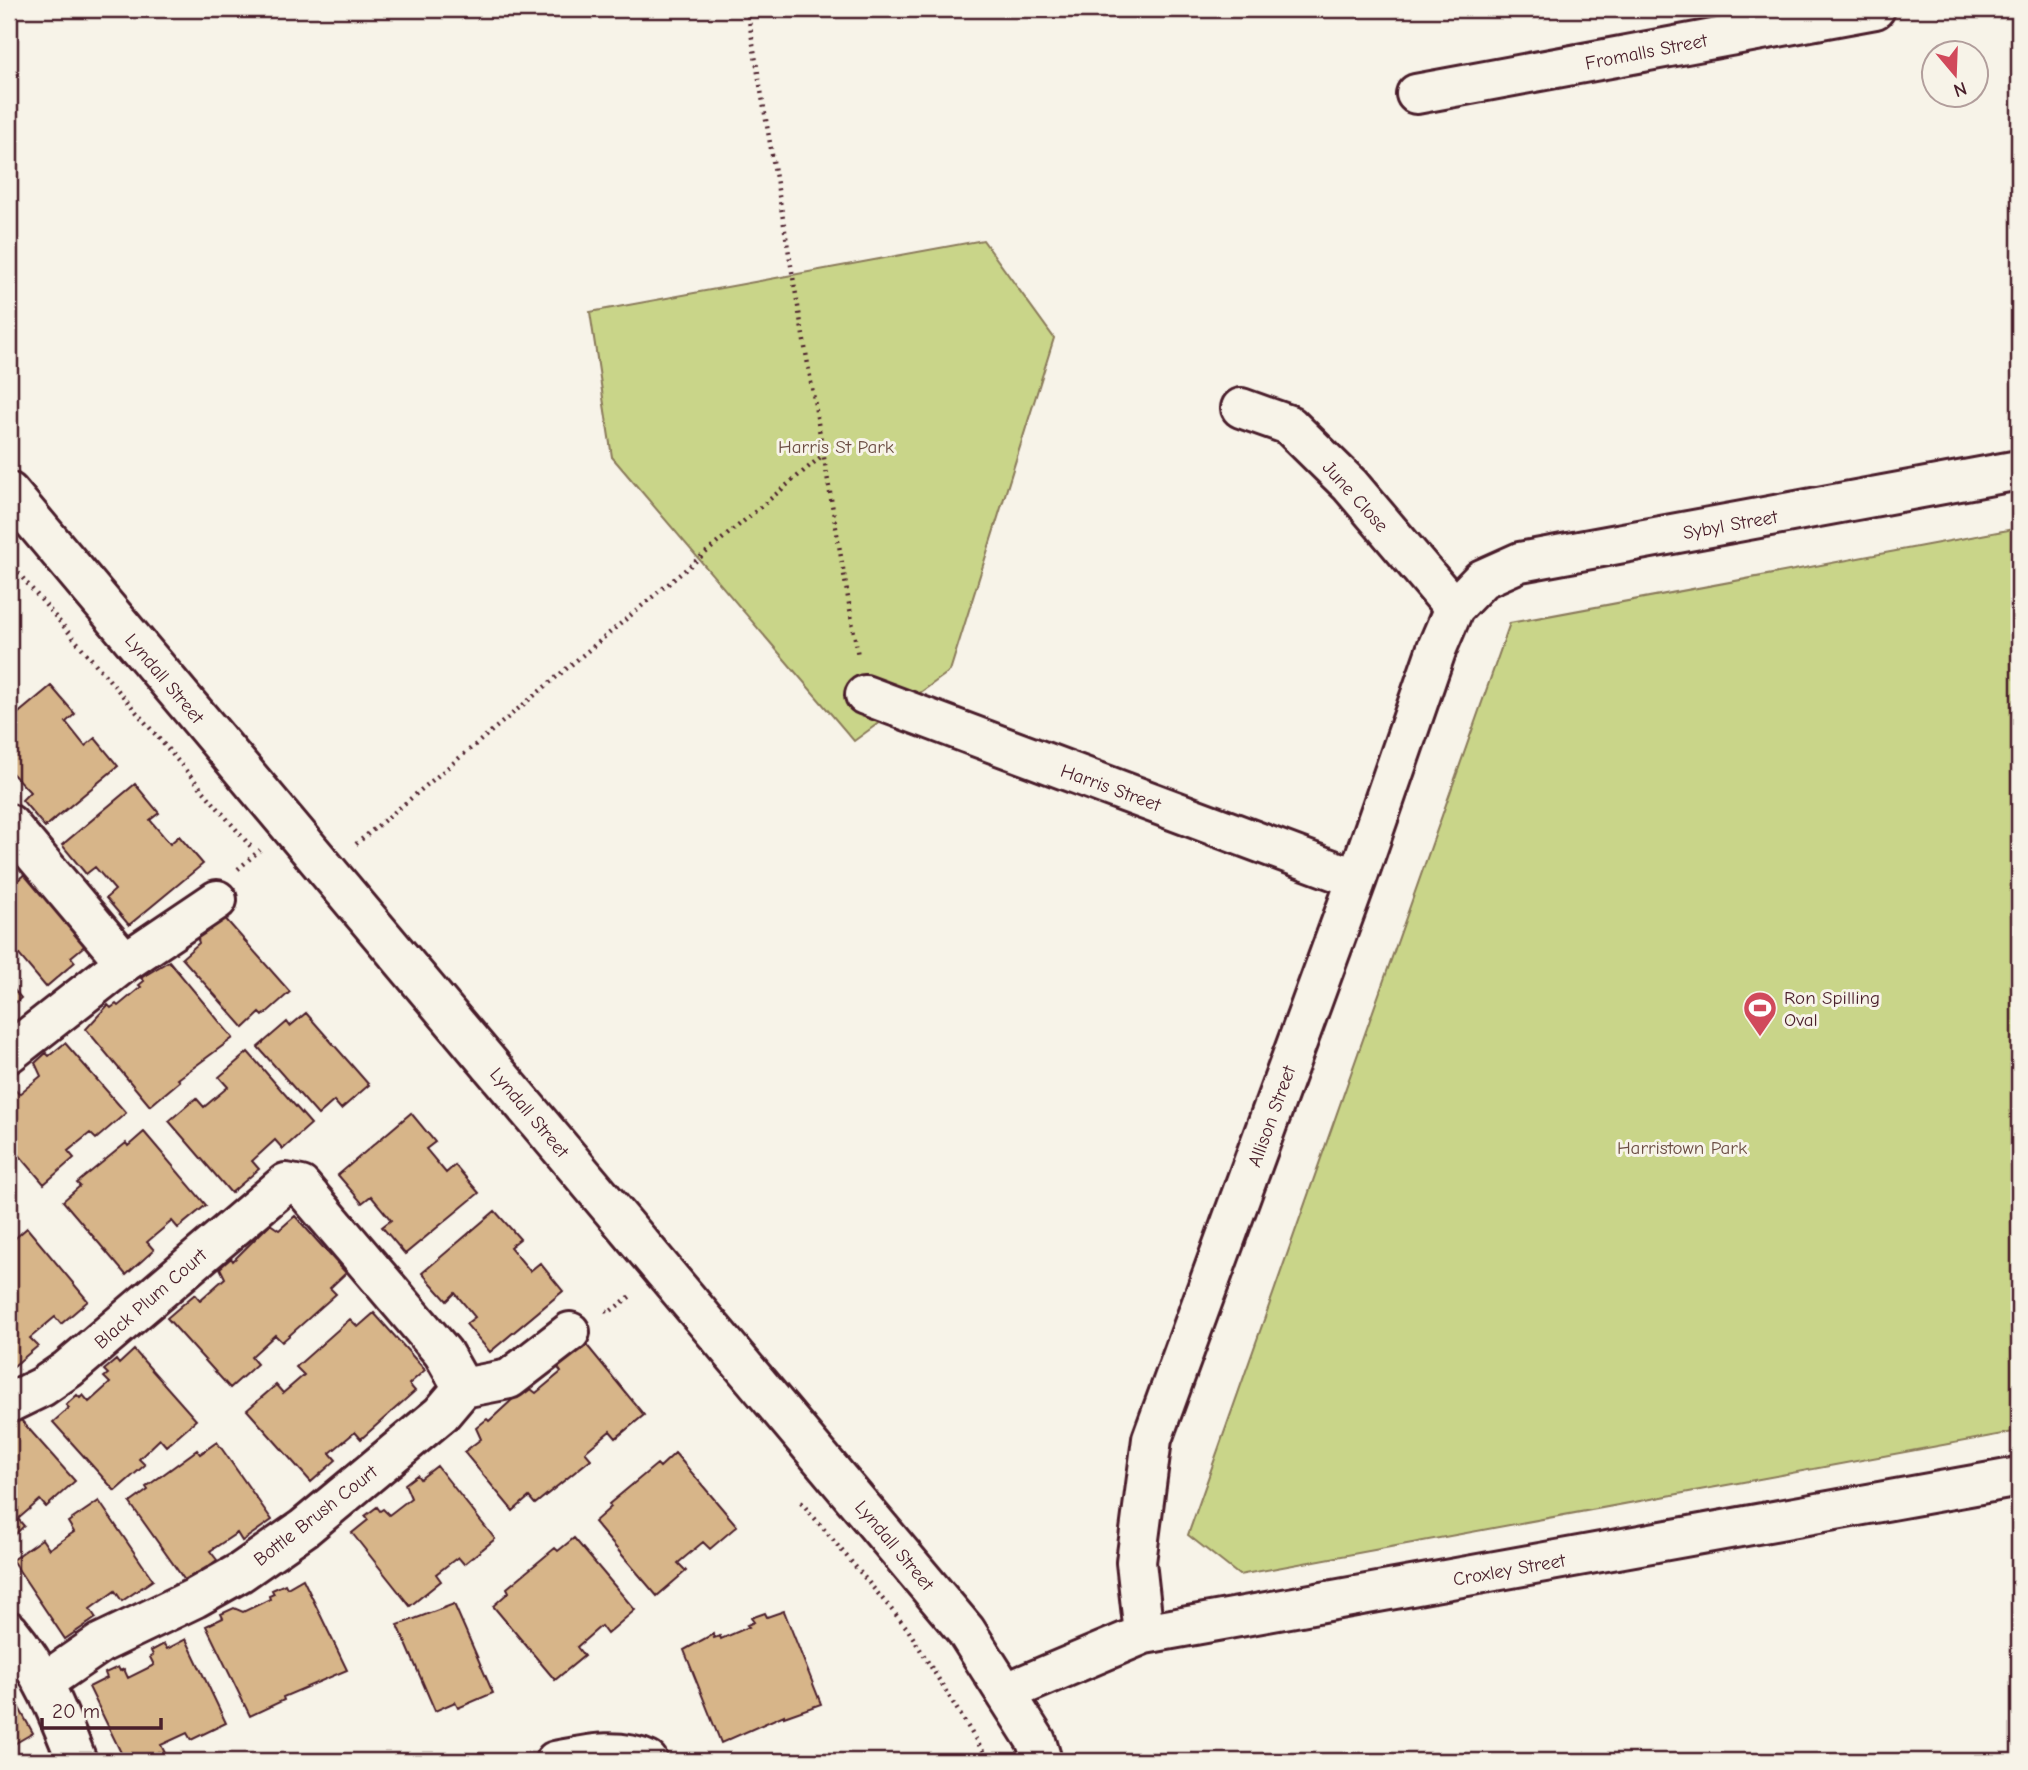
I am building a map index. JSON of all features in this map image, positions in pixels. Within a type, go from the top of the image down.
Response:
[{"type":"street","name":"Fromalls Street","points":[[1416,94],[1875,9]]},
{"type":"street","name":"June Close","points":[[1241,408],[1289,425],[1350,485],[1454,608]]},
{"type":"street","name":"Sybyl Street","points":[[1454,608],[1482,579],[1520,562],[2019,470]]},
{"type":"street","name":"Lyndall Street","points":[[9,492],[966,1630],[1007,1692],[1039,1751]]},
{"type":"street","name":"Allison Street","points":[[1143,1634],[1136,1562],[1152,1439],[1357,879],[1422,687],[1454,608]]},
{"type":"street","name":"Harris Street","points":[[865,695],[1357,879]]},
{"type":"street","points":[[9,824],[125,962]]},
{"type":"street","points":[[9,1053],[125,962],[217,900]]},
{"type":"street","name":"Black Plum Court","points":[[9,1403],[42,1387],[68,1369],[286,1183],[301,1186],[443,1353],[463,1388]]},
{"type":"street","points":[[463,1388],[509,1379],[570,1332]]},
{"type":"street","name":"Bottle Brush Court","points":[[43,1683],[101,1643],[195,1598],[241,1572],[304,1528],[441,1414],[463,1388]]},
{"type":"street","name":"Croxley Street","points":[[1007,1692],[1143,1634],[2019,1477]]},
{"type":"street","points":[[9,1630],[24,1649],[55,1704],[77,1761]]},
{"type":"street","points":[[555,1761],[596,1753],[620,1753],[648,1761]]},
{"type":"path","points":[[747,9],[865,695]]},
{"type":"path","points":[[326,869],[824,454]]},
{"type":"path","points":[[9,562],[265,863]]},
{"type":"path","points":[[217,900],[242,879],[235,871],[290,827]]},
{"type":"path","points":[[570,1332],[603,1307],[608,1313],[661,1268]]},
{"type":"path","points":[[621,1286],[639,1307]]},
{"type":"path","points":[[800,1500],[907,1628],[989,1761]]},
{"type":"green space","name":"Harris St Park","points":[[983,240],[1054,338],[950,671],[854,741],[612,457],[590,312]]},
{"type":"green space","name":"Harristown Park","points":[[2019,528],[2019,1431],[1239,1575],[1188,1535],[1510,623]]},
{"type":"building","points":[[51,686],[75,714],[66,722],[85,746],[95,738],[118,766],[45,827],[22,800],[30,792],[9,770],[9,721]]},
{"type":"building","points":[[135,784],[159,813],[150,820],[170,844],[179,836],[203,864],[129,925],[106,898],[115,890],[95,867],[86,874],[62,845]]},
{"type":"building","points":[[27,872],[88,943],[71,957],[75,962],[46,987],[9,943],[9,888]]},
{"type":"building","points":[[223,916],[290,992],[263,1016],[260,1013],[244,1028],[182,958],[199,943],[196,933]]},
{"type":"building","points":[[169,961],[233,1038],[178,1079],[180,1081],[150,1106],[86,1029],[108,1005],[111,1008],[116,1004],[118,1006],[141,987],[139,985],[144,981],[141,978]]},
{"type":"building","points":[[9,984],[21,998],[9,1008]]},
{"type":"building","points":[[306,1013],[369,1085],[341,1109],[334,1101],[318,1115],[258,1047],[287,1022],[290,1026]]},
{"type":"building","points":[[65,1043],[126,1113],[96,1139],[90,1133],[68,1151],[74,1158],[44,1184],[9,1143],[9,1089],[13,1088],[19,1094],[41,1076],[35,1063],[46,1053],[49,1056]]},
{"type":"building","points":[[248,1052],[311,1124],[283,1149],[275,1140],[252,1161],[259,1169],[231,1193],[169,1121],[196,1098],[204,1107],[228,1087],[219,1077]]},
{"type":"building","points":[[411,1113],[435,1142],[426,1149],[446,1173],[455,1165],[479,1193],[405,1254],[382,1227],[391,1220],[371,1196],[362,1203],[338,1175]]},
{"type":"building","points":[[144,1132],[206,1205],[178,1228],[172,1221],[147,1242],[154,1250],[126,1275],[63,1201],[80,1186],[77,1183],[126,1143],[128,1146]]},
{"type":"building","points":[[495,1211],[520,1239],[510,1247],[530,1271],[540,1263],[563,1291],[490,1352],[466,1324],[475,1317],[455,1293],[447,1301],[422,1273]]},
{"type":"building","points":[[295,1216],[346,1273],[330,1288],[336,1294],[282,1342],[275,1335],[251,1357],[257,1364],[230,1388],[167,1318],[195,1294],[200,1300],[225,1278],[220,1268],[231,1258],[233,1261],[270,1224],[279,1230]]},
{"type":"building","points":[[27,1228],[88,1301],[61,1324],[55,1317],[30,1338],[38,1346],[9,1370],[9,1240],[11,1242]]},
{"type":"building","points":[[374,1313],[425,1370],[409,1384],[415,1391],[361,1439],[355,1432],[330,1453],[336,1460],[311,1482],[247,1410],[276,1385],[283,1393],[304,1375],[296,1367],[350,1319],[358,1327]]},
{"type":"building","points":[[585,1343],[644,1415],[616,1438],[610,1431],[585,1452],[591,1459],[535,1504],[529,1497],[513,1511],[464,1452],[481,1439],[476,1428],[487,1419],[489,1421],[527,1386],[536,1393],[561,1372],[554,1362]]},
{"type":"building","points":[[134,1350],[196,1420],[166,1446],[160,1439],[139,1459],[145,1465],[115,1491],[53,1422],[69,1408],[66,1405],[77,1395],[80,1398],[83,1395],[89,1402],[110,1383],[104,1377],[108,1374],[104,1370],[116,1360],[119,1364]]},
{"type":"building","points":[[13,1411],[75,1481],[46,1507],[40,1500],[18,1519],[24,1526],[9,1540],[9,1415]]},
{"type":"building","points":[[217,1442],[272,1520],[242,1541],[237,1533],[210,1551],[217,1560],[186,1582],[130,1503],[148,1490],[146,1487],[197,1450],[200,1454]]},
{"type":"building","points":[[675,1453],[737,1526],[710,1549],[703,1542],[678,1563],[686,1571],[657,1596],[594,1522],[611,1507],[609,1504],[657,1464],[660,1467]]},
{"type":"building","points":[[437,1466],[495,1539],[464,1564],[458,1557],[436,1574],[441,1581],[410,1606],[352,1533],[368,1520],[365,1516],[377,1507],[389,1515],[411,1498],[405,1484],[417,1475],[420,1479]]},
{"type":"building","points":[[99,1501],[153,1580],[122,1601],[115,1591],[90,1609],[96,1618],[65,1639],[12,1560],[42,1539],[49,1549],[74,1532],[68,1522]]},
{"type":"building","points":[[574,1538],[635,1610],[607,1634],[601,1626],[577,1647],[584,1656],[555,1680],[493,1606],[509,1592],[507,1588],[555,1548],[558,1551]]},
{"type":"building","points":[[303,1579],[347,1670],[283,1697],[284,1700],[250,1716],[206,1626],[223,1618],[221,1614],[234,1608],[243,1612],[270,1599],[269,1596],[274,1594],[272,1590],[285,1584],[287,1588]]},
{"type":"building","points":[[454,1604],[493,1693],[458,1708],[455,1702],[435,1711],[398,1625]]},
{"type":"building","points":[[784,1611],[821,1704],[784,1715],[721,1743],[684,1650],[713,1634],[714,1638],[720,1636],[721,1639],[749,1627],[747,1625],[754,1622],[751,1618],[765,1613],[767,1617]]},
{"type":"building","points":[[186,1639],[226,1723],[191,1740],[187,1733],[161,1745],[165,1753],[149,1761],[125,1761],[89,1687],[107,1678],[105,1673],[118,1667],[120,1671],[124,1669],[128,1678],[154,1665],[150,1657],[153,1655],[151,1651],[164,1644],[167,1649]]},
{"type":"building","points":[[9,1690],[33,1733],[9,1747]]},
{"type":"place","name":"Ron Spilling Oval","points":[[1760,1038]]}]
